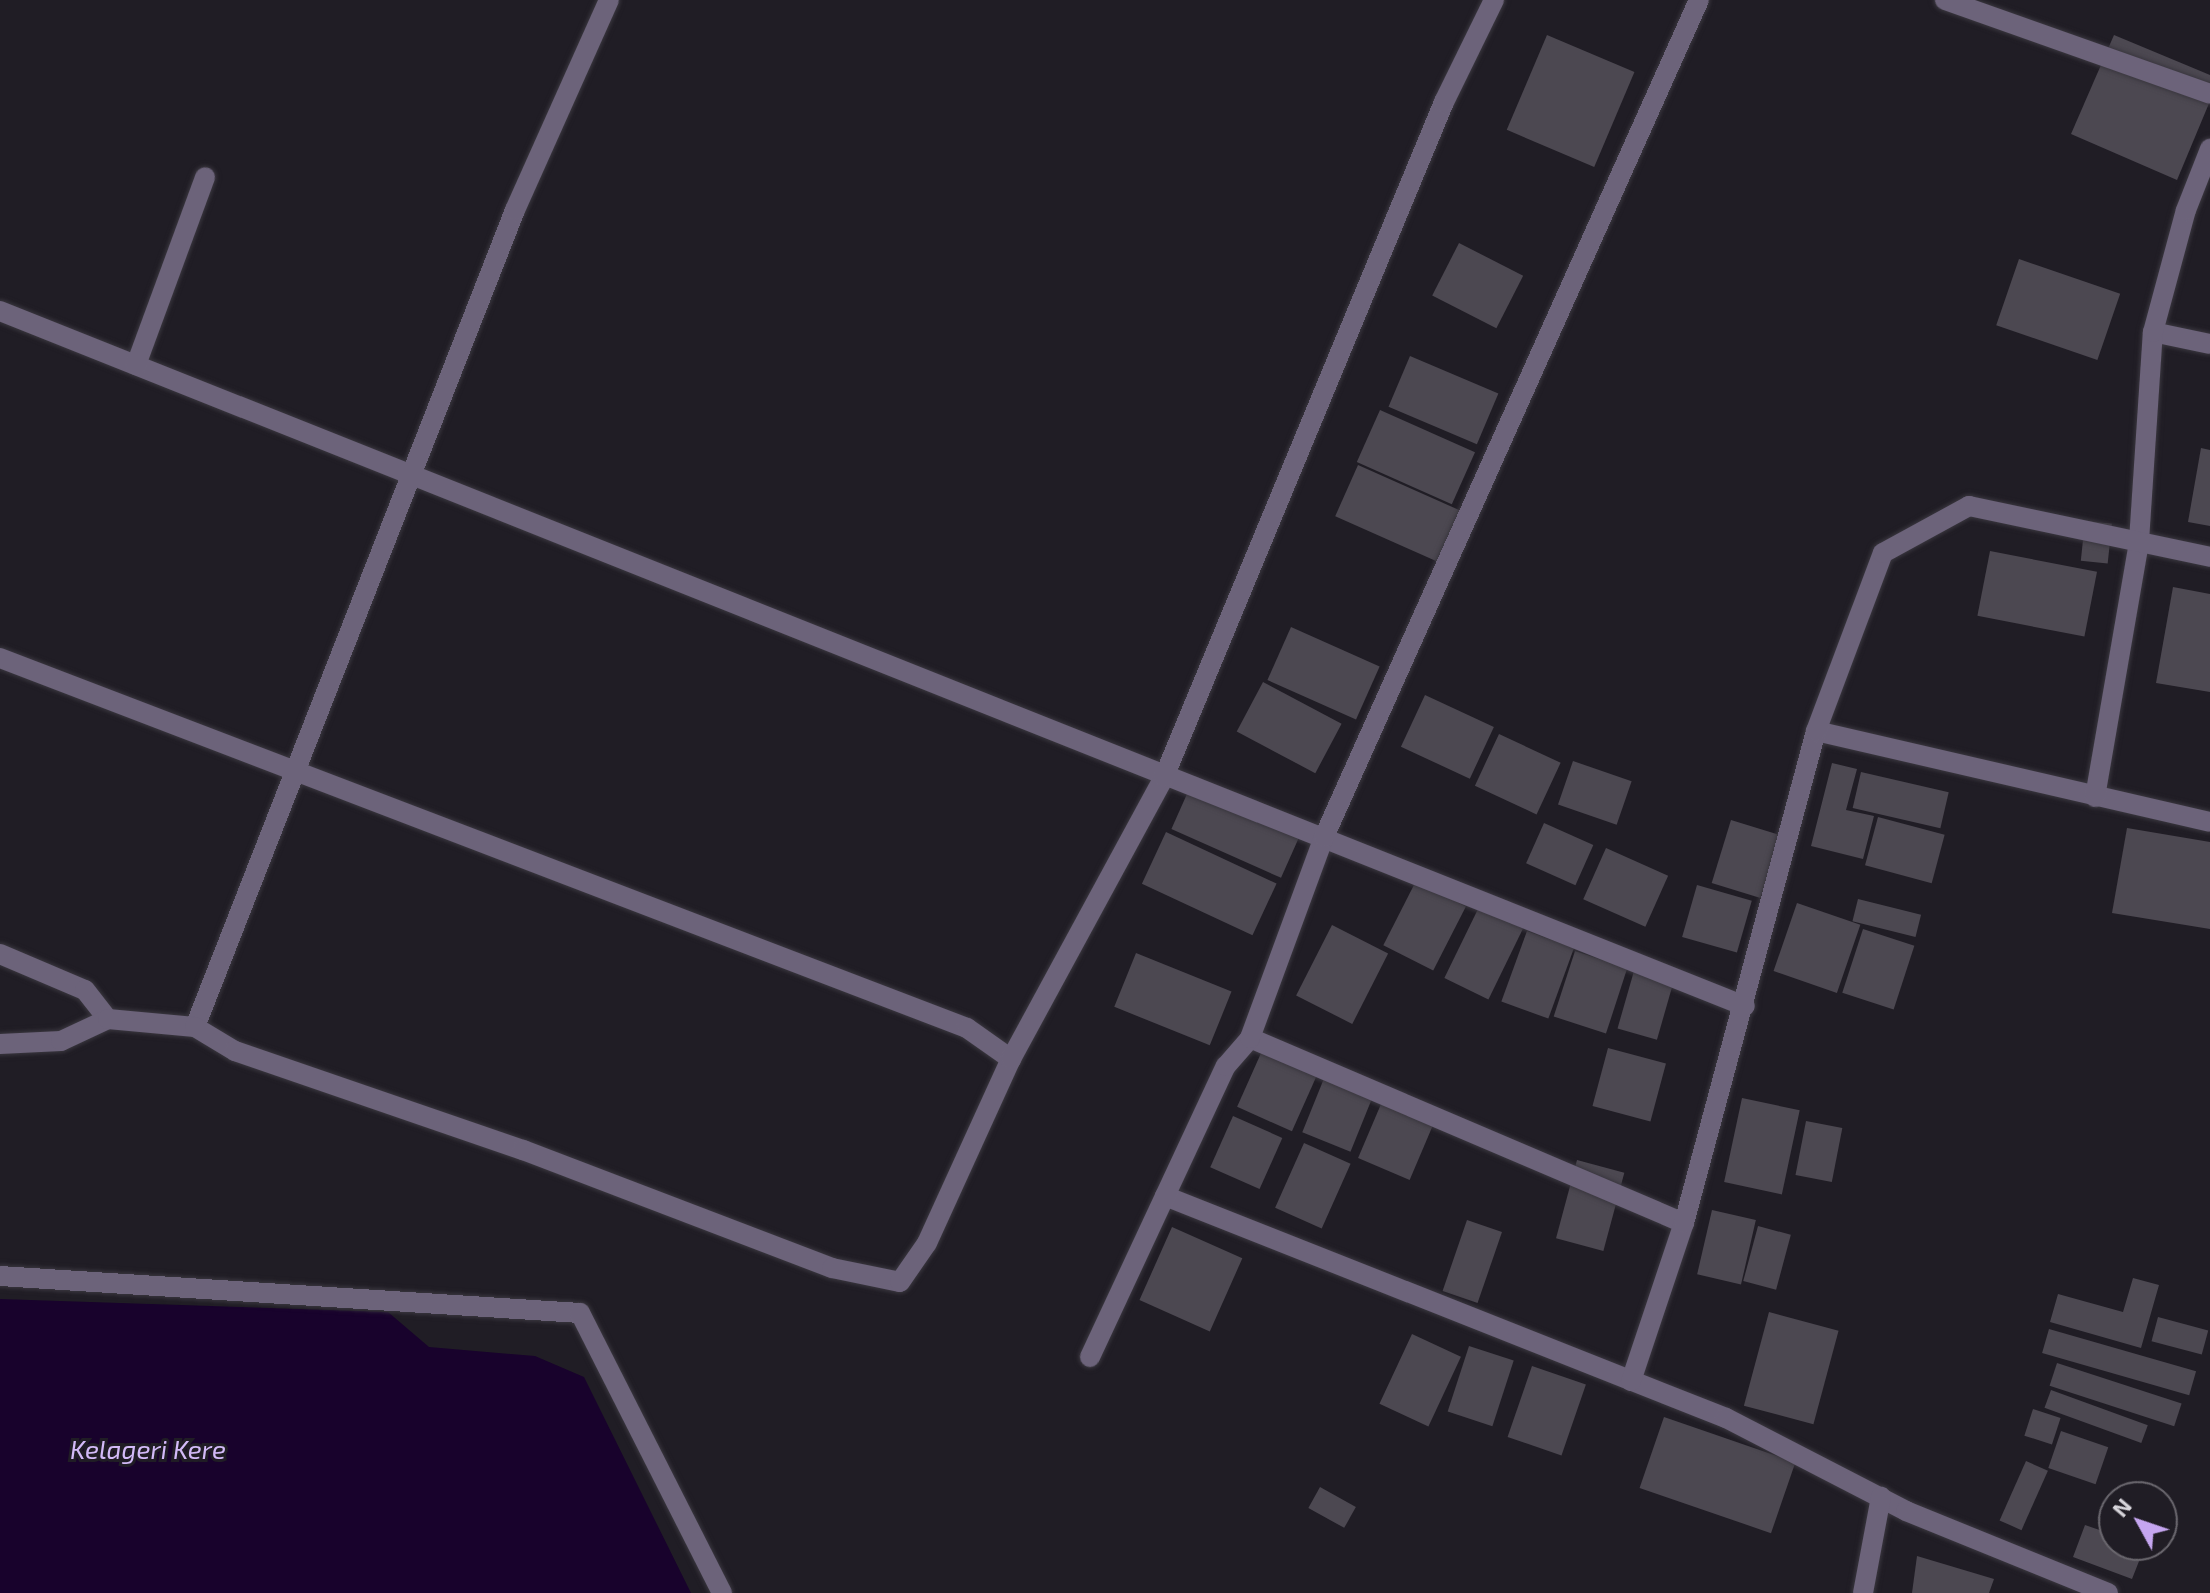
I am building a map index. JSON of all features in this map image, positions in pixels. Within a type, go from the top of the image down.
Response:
[{"type":"street","points":[[195,1027],[515,210],[609,0]]},
{"type":"street","points":[[0,1044],[61,1041],[108,1019],[195,1027],[235,1051],[523,1150],[832,1268],[900,1282],[927,1243],[1011,1059],[1164,777],[1438,117],[1494,0]]},
{"type":"street","points":[[1090,1357],[1226,1066],[1250,1038],[1324,837],[1699,0]]},
{"type":"street","points":[[1945,0],[2210,94]]},
{"type":"street","points":[[2095,797],[2139,541],[2153,332],[2186,210],[2210,149]]},
{"type":"street","points":[[136,365],[205,177]]},
{"type":"street","points":[[0,311],[1745,1006]]},
{"type":"street","points":[[2153,332],[2210,344]]},
{"type":"street","points":[[1631,1381],[1684,1223],[1745,1006],[1816,731],[1883,553],[1969,506],[2210,557]]},
{"type":"street","points":[[0,658],[967,1028],[1011,1059]]},
{"type":"street","points":[[1816,731],[2210,822]]},
{"type":"street","points":[[0,954],[85,990],[108,1019]]},
{"type":"street","points":[[1250,1038],[1684,1223]]},
{"type":"street","points":[[1165,1196],[1726,1418],[1881,1497],[2108,1593]]},
{"type":"street","points":[[0,1276],[580,1313],[722,1593]]},
{"type":"street","points":[[1863,1593],[1881,1497]]},
{"type":"water","name":"Kelageri Kere","points":[[0,1299],[388,1312],[429,1347],[535,1356],[584,1377],[691,1593],[0,1593]]},
{"type":"building","points":[[1547,35],[1634,72],[1594,167],[1507,130]]},
{"type":"building","points":[[2114,35],[2210,75],[2210,101],[2177,180],[2071,134]]},
{"type":"building","points":[[1459,243],[1523,276],[1496,328],[1432,296]]},
{"type":"building","points":[[2019,259],[2120,294],[2097,360],[1996,325]]},
{"type":"building","points":[[1410,356],[1498,394],[1477,444],[1389,407]]},
{"type":"building","points":[[1380,410],[1475,452],[1452,504],[1357,462]]},
{"type":"building","points":[[2201,448],[2210,450],[2210,526],[2188,522]]},
{"type":"building","points":[[1358,465],[1462,511],[1439,563],[1335,516]]},
{"type":"building","points":[[2085,521],[2112,524],[2108,564],[2081,561]]},
{"type":"building","points":[[1990,551],[2097,572],[2084,637],[1977,616]]},
{"type":"building","points":[[2173,587],[2210,594],[2210,692],[2156,683]]},
{"type":"building","points":[[1291,627],[1380,666],[1356,719],[1267,680]]},
{"type":"building","points":[[1263,682],[1342,724],[1315,773],[1237,731]]},
{"type":"building","points":[[1425,695],[1494,727],[1470,779],[1401,747]]},
{"type":"building","points":[[1499,734],[1561,763],[1537,814],[1475,786]]},
{"type":"building","points":[[1573,761],[1632,781],[1617,825],[1558,804]]},
{"type":"building","points":[[1832,763],[1857,769],[1846,810],[1874,816],[1863,859],[1811,846]]},
{"type":"building","points":[[1861,772],[1949,792],[1940,828],[1853,808]]},
{"type":"building","points":[[1195,776],[1305,825],[1281,878],[1171,829]]},
{"type":"building","points":[[1878,817],[1945,835],[1932,883],[1865,865]]},
{"type":"building","points":[[1731,820],[1780,835],[1760,898],[1712,883]]},
{"type":"building","points":[[1544,823],[1593,845],[1575,885],[1526,863]]},
{"type":"building","points":[[2127,828],[2210,842],[2210,929],[2112,913]]},
{"type":"building","points":[[1166,832],[1277,884],[1252,935],[1142,884]]},
{"type":"building","points":[[1606,848],[1668,876],[1645,927],[1583,899]]},
{"type":"building","points":[[1416,881],[1466,906],[1433,971],[1383,945]]},
{"type":"building","points":[[1697,885],[1752,901],[1737,953],[1682,937]]},
{"type":"building","points":[[1858,899],[1921,915],[1916,937],[1852,921]]},
{"type":"building","points":[[1797,903],[1860,925],[1837,993],[1774,971]]},
{"type":"building","points":[[1479,907],[1523,928],[1488,999],[1444,978]]},
{"type":"building","points":[[1332,925],[1388,954],[1352,1024],[1296,995]]},
{"type":"building","points":[[1863,929],[1914,946],[1894,1009],[1842,993]]},
{"type":"building","points":[[1527,931],[1574,948],[1548,1019],[1501,1001]]},
{"type":"building","points":[[1575,951],[1627,968],[1606,1034],[1554,1017]]},
{"type":"building","points":[[1136,953],[1231,992],[1210,1045],[1114,1007]]},
{"type":"building","points":[[1636,964],[1675,975],[1657,1040],[1618,1028]]},
{"type":"building","points":[[1266,1042],[1321,1066],[1292,1131],[1237,1107]]},
{"type":"building","points":[[1608,1048],[1666,1064],[1650,1121],[1592,1106]]},
{"type":"building","points":[[1327,1071],[1375,1090],[1350,1152],[1302,1132]]},
{"type":"building","points":[[1387,1090],[1439,1112],[1410,1180],[1358,1158]]},
{"type":"building","points":[[1742,1098],[1800,1110],[1782,1194],[1724,1182]]},
{"type":"building","points":[[1233,1116],[1282,1138],[1260,1189],[1210,1167]]},
{"type":"building","points":[[1806,1121],[1842,1128],[1832,1182],[1796,1175]]},
{"type":"building","points":[[1304,1143],[1351,1164],[1322,1229],[1275,1208]]},
{"type":"building","points":[[1577,1160],[1624,1173],[1603,1251],[1556,1238]]},
{"type":"building","points":[[1712,1210],[1756,1220],[1741,1284],[1697,1274]]},
{"type":"building","points":[[1467,1220],[1502,1232],[1478,1303],[1443,1291]]},
{"type":"building","points":[[1758,1226],[1791,1235],[1776,1290],[1743,1281]]},
{"type":"building","points":[[1172,1227],[1242,1258],[1210,1331],[1139,1300]]},
{"type":"building","points":[[2133,1278],[2159,1285],[2141,1348],[2050,1322],[2058,1294],[2123,1312]]},
{"type":"building","points":[[1769,1312],[1839,1331],[1813,1424],[1744,1406]]},
{"type":"building","points":[[2158,1317],[2208,1330],[2202,1355],[2152,1341]]},
{"type":"building","points":[[2049,1329],[2196,1371],[2189,1395],[2042,1353]]},
{"type":"building","points":[[1412,1334],[1461,1357],[1428,1427],[1379,1404]]},
{"type":"building","points":[[1469,1346],[1514,1361],[1492,1426],[1448,1412]]},
{"type":"building","points":[[2057,1363],[2182,1403],[2174,1426],[2050,1386]]},
{"type":"building","points":[[1532,1366],[1586,1385],[1561,1455],[1508,1437]]},
{"type":"building","points":[[2051,1390],[2148,1425],[2141,1443],[2045,1408]]},
{"type":"building","points":[[2033,1409],[2061,1418],[2052,1445],[2024,1436]]},
{"type":"building","points":[[1664,1417],[1795,1462],[1771,1533],[1640,1488]]},
{"type":"building","points":[[2061,1431],[2108,1447],[2096,1484],[2048,1468]]},
{"type":"building","points":[[2026,1461],[2048,1471],[2021,1530],[2000,1520]]},
{"type":"building","points":[[1320,1487],[1356,1507],[1344,1528],[1308,1508]]},
{"type":"building","points":[[2085,1525],[2098,1529],[2098,1561],[2139,1561],[2132,1579],[2073,1557]]},
{"type":"building","points":[[1917,1556],[1994,1579],[1989,1593],[1912,1593]]}]
